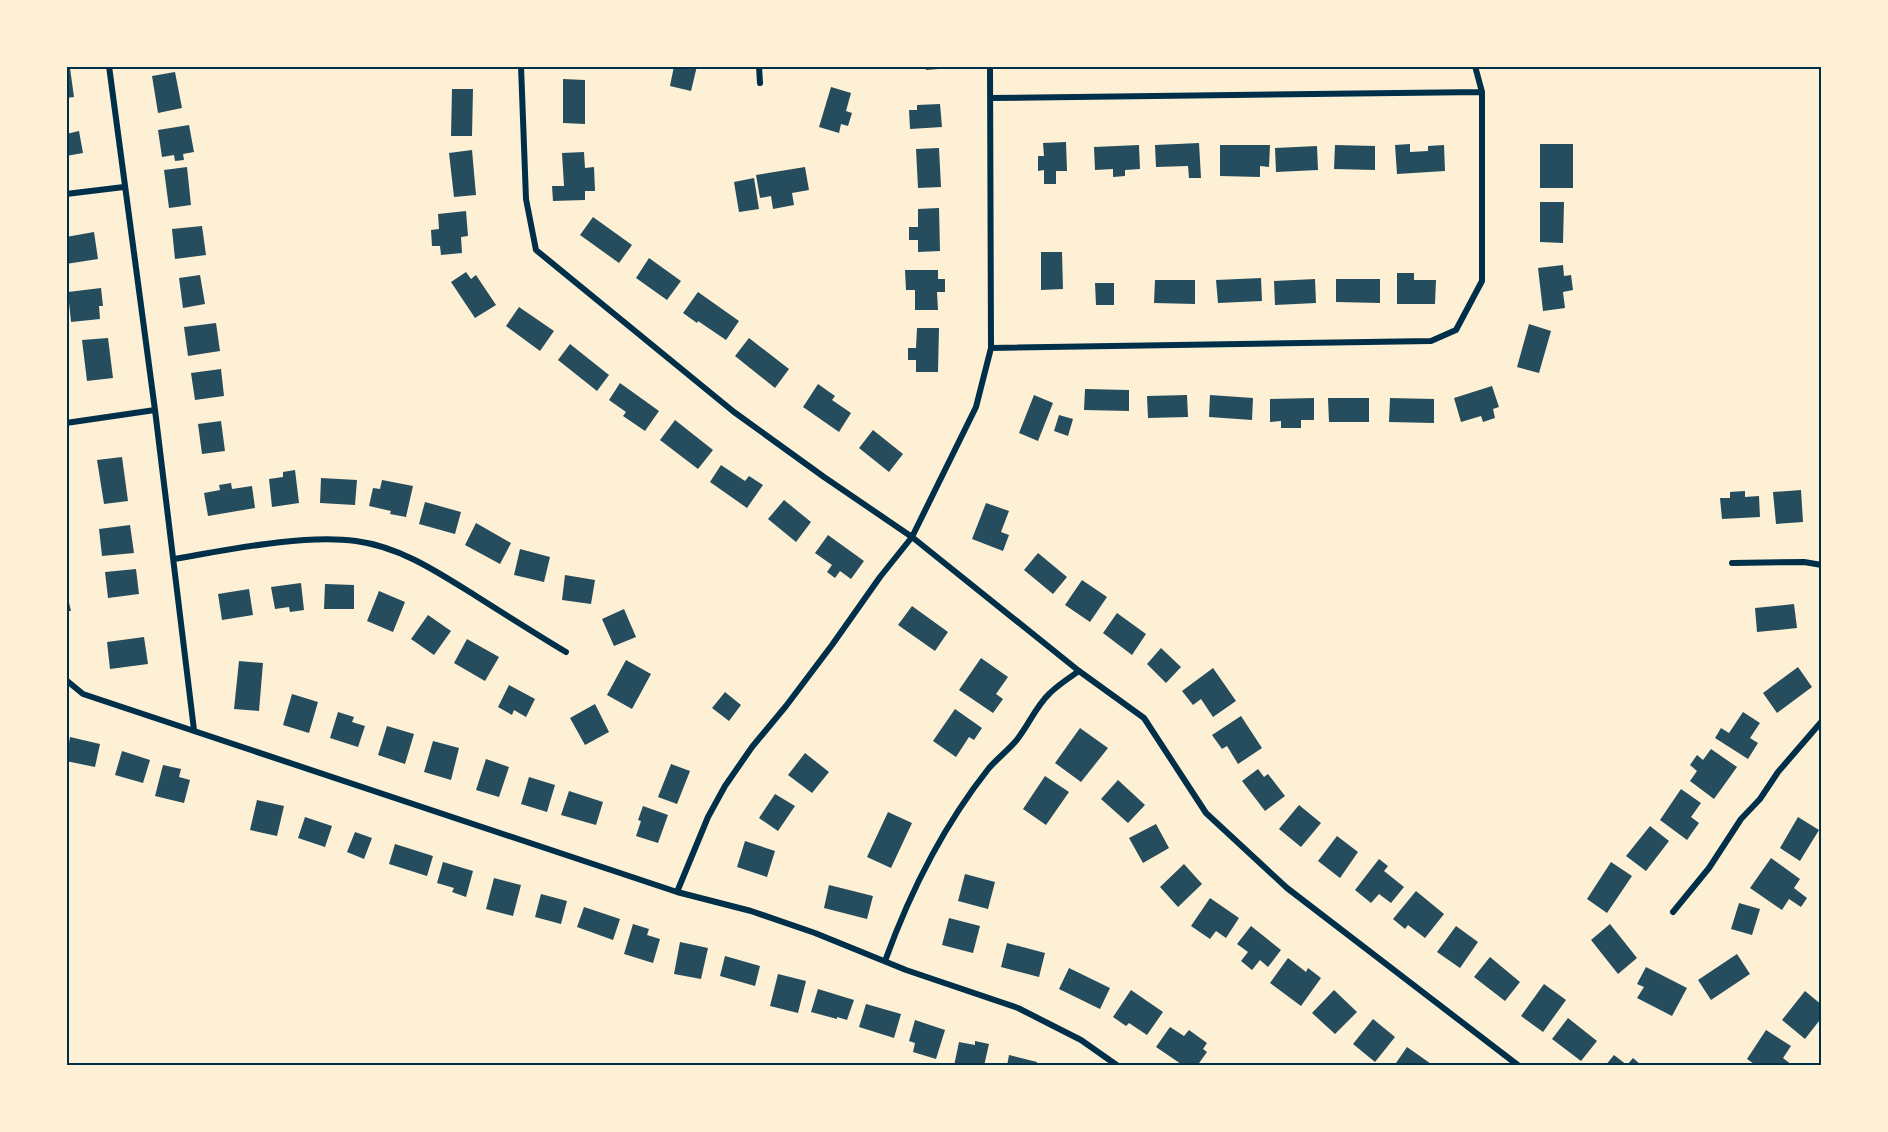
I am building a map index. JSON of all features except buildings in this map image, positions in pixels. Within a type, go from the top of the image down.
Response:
[{"type":"street","points":[[108,66],[155,410],[194,730]]},
{"type":"street","points":[[521,66],[526,199],[536,250],[734,412],[912,537],[1079,671],[1144,718],[1206,813],[1287,888],[1519,1066]]},
{"type":"street","points":[[759,66],[760,83]]},
{"type":"street","points":[[677,892],[708,817],[725,786],[752,747],[786,706],[912,537],[976,407],[991,348],[990,66]]},
{"type":"street","points":[[991,348],[1431,340],[1456,330],[1482,281],[1482,92],[1475,66]]},
{"type":"street","points":[[990,98],[1482,92]]},
{"type":"street","points":[[66,194],[124,187]]},
{"type":"street","points":[[66,423],[155,410]]},
{"type":"street","points":[[174,560],[226,550],[314,539],[356,541],[394,550],[428,566],[566,652]]},
{"type":"street","points":[[1732,563],[1804,562],[1822,565]]},
{"type":"street","points":[[885,961],[898,924],[918,880],[971,792],[991,766],[1016,741],[1049,694],[1079,671]]},
{"type":"street","points":[[66,680],[83,694],[677,892],[751,911],[815,933],[885,961],[1018,1008],[1081,1040],[1118,1066]]},
{"type":"street","points":[[1673,912],[1709,868],[1742,819],[1760,800],[1778,772],[1822,721]]}]
